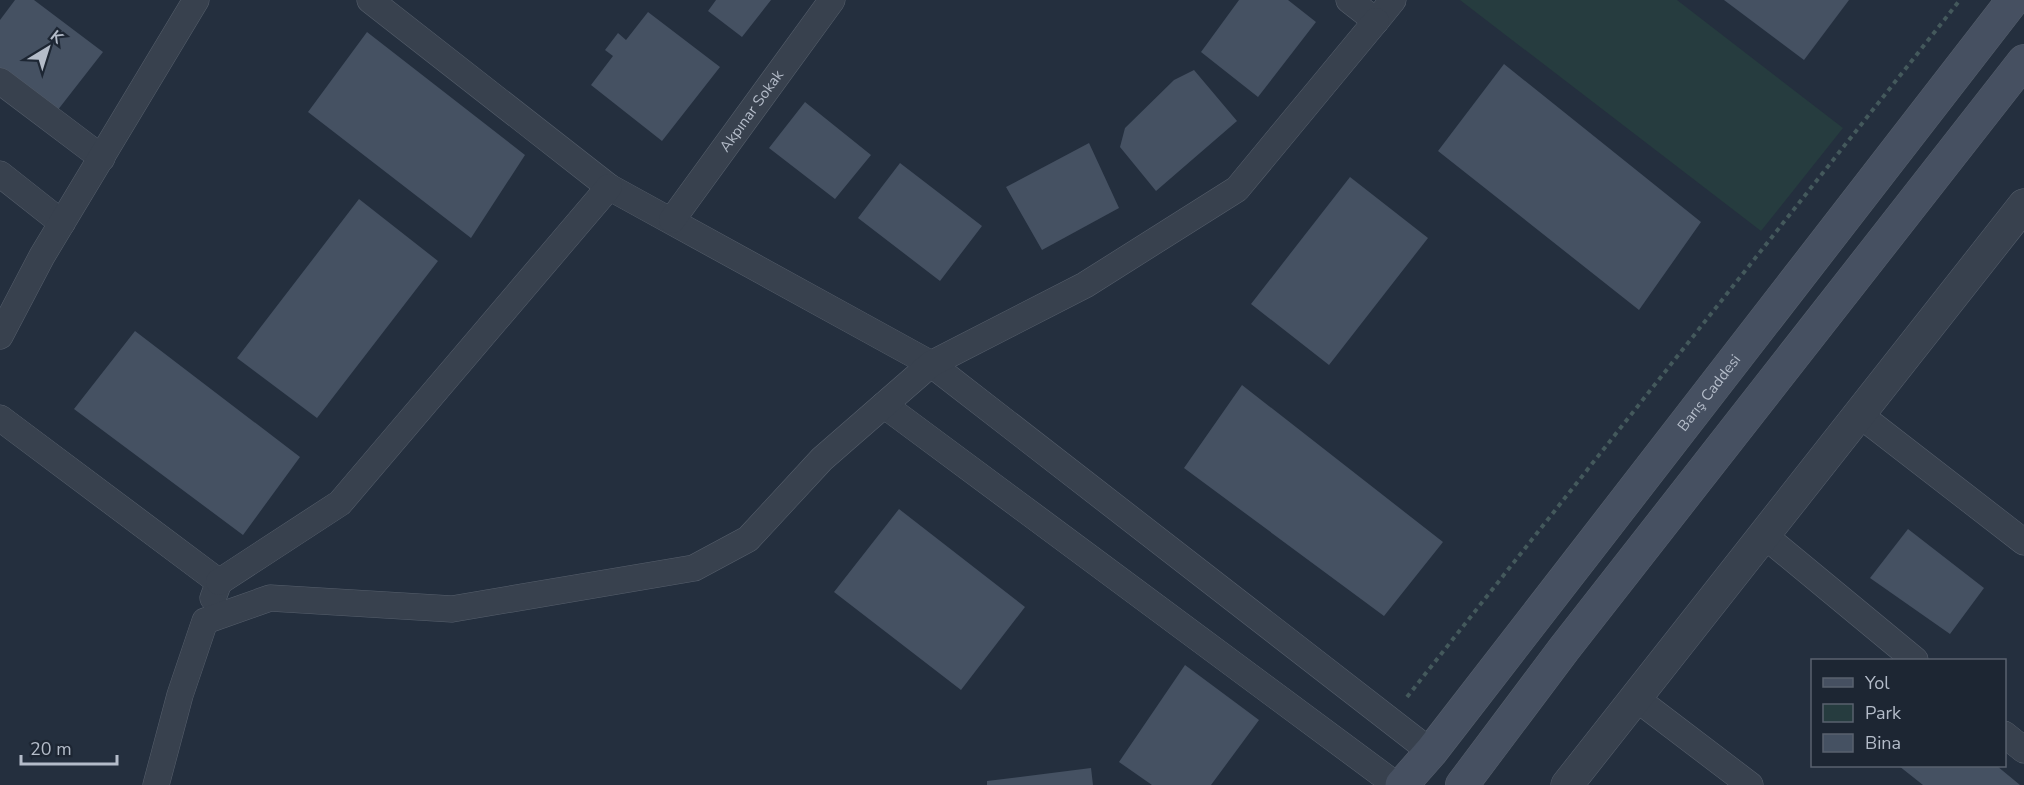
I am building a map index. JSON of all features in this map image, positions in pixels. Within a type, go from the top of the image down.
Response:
[{"type":"main road","name":"Barış Caddesi","points":[[1402,785],[1431,752],[2013,0]]},
{"type":"main road","points":[[1462,785],[1564,649],[2024,62]]},
{"type":"street","points":[[0,336],[42,256],[196,0]]},
{"type":"street","points":[[370,0],[609,187],[932,364],[1431,752]]},
{"type":"street","name":"Akpınar Sokak","points":[[672,220],[832,0]]},
{"type":"street","points":[[1349,0],[1376,21]]},
{"type":"street","points":[[205,621],[270,598],[452,609],[694,568],[748,538],[822,459],[932,364],[1085,285],[1237,189],[1394,0]]},
{"type":"street","points":[[0,81],[102,158]]},
{"type":"street","points":[[0,174],[62,223]]},
{"type":"street","points":[[156,785],[180,695],[219,582],[340,503],[609,187]]},
{"type":"street","points":[[1567,785],[2024,205]]},
{"type":"street","points":[[884,405],[1396,785]]},
{"type":"street","points":[[1860,415],[2024,542]]},
{"type":"street","points":[[0,418],[219,582]]},
{"type":"street","points":[[1765,536],[1915,659]]},
{"type":"street","points":[[1637,699],[1750,785]]},
{"type":"street","points":[[2006,736],[2024,750]]},
{"type":"path","points":[[1390,719],[1960,0]]},
{"type":"green space","points":[[1460,0],[1677,0],[1843,128],[1761,231]]},
{"type":"building","points":[[15,0],[34,0],[103,52],[57,111],[0,68],[0,20]]},
{"type":"building","points":[[716,0],[771,0],[742,37],[708,11]]},
{"type":"building","points":[[1239,0],[1288,0],[1316,22],[1258,97],[1201,52]]},
{"type":"building","points":[[1724,0],[1849,0],[1804,60]]},
{"type":"building","points":[[648,12],[720,67],[662,141],[591,85],[613,56],[605,50],[618,33],[626,40]]},
{"type":"building","points":[[367,32],[525,155],[471,238],[308,112]]},
{"type":"building","points":[[1504,64],[1701,222],[1639,310],[1438,151]]},
{"type":"building","points":[[1194,70],[1237,121],[1156,191],[1120,147],[1125,128],[1174,80]]},
{"type":"building","points":[[805,102],[871,155],[835,199],[769,148]]},
{"type":"building","points":[[1089,143],[1119,208],[1042,250],[1006,187]]},
{"type":"building","points":[[900,163],[982,226],[940,281],[858,218]]},
{"type":"building","points":[[1350,177],[1428,238],[1329,365],[1251,304]]},
{"type":"building","points":[[359,199],[438,261],[317,418],[237,358]]},
{"type":"building","points":[[135,331],[300,457],[243,535],[74,409]]},
{"type":"building","points":[[1242,385],[1443,542],[1384,616],[1184,468]]},
{"type":"building","points":[[899,509],[1025,607],[961,690],[834,592]]},
{"type":"building","points":[[1908,529],[1984,588],[1950,634],[1870,578]]},
{"type":"building","points":[[1185,665],[1259,720],[1211,785],[1152,785],[1119,762]]},
{"type":"building","points":[[1900,767],[1998,767],[2020,785],[1923,785]]},
{"type":"building","points":[[1091,768],[1093,785],[987,785],[987,781]]}]
